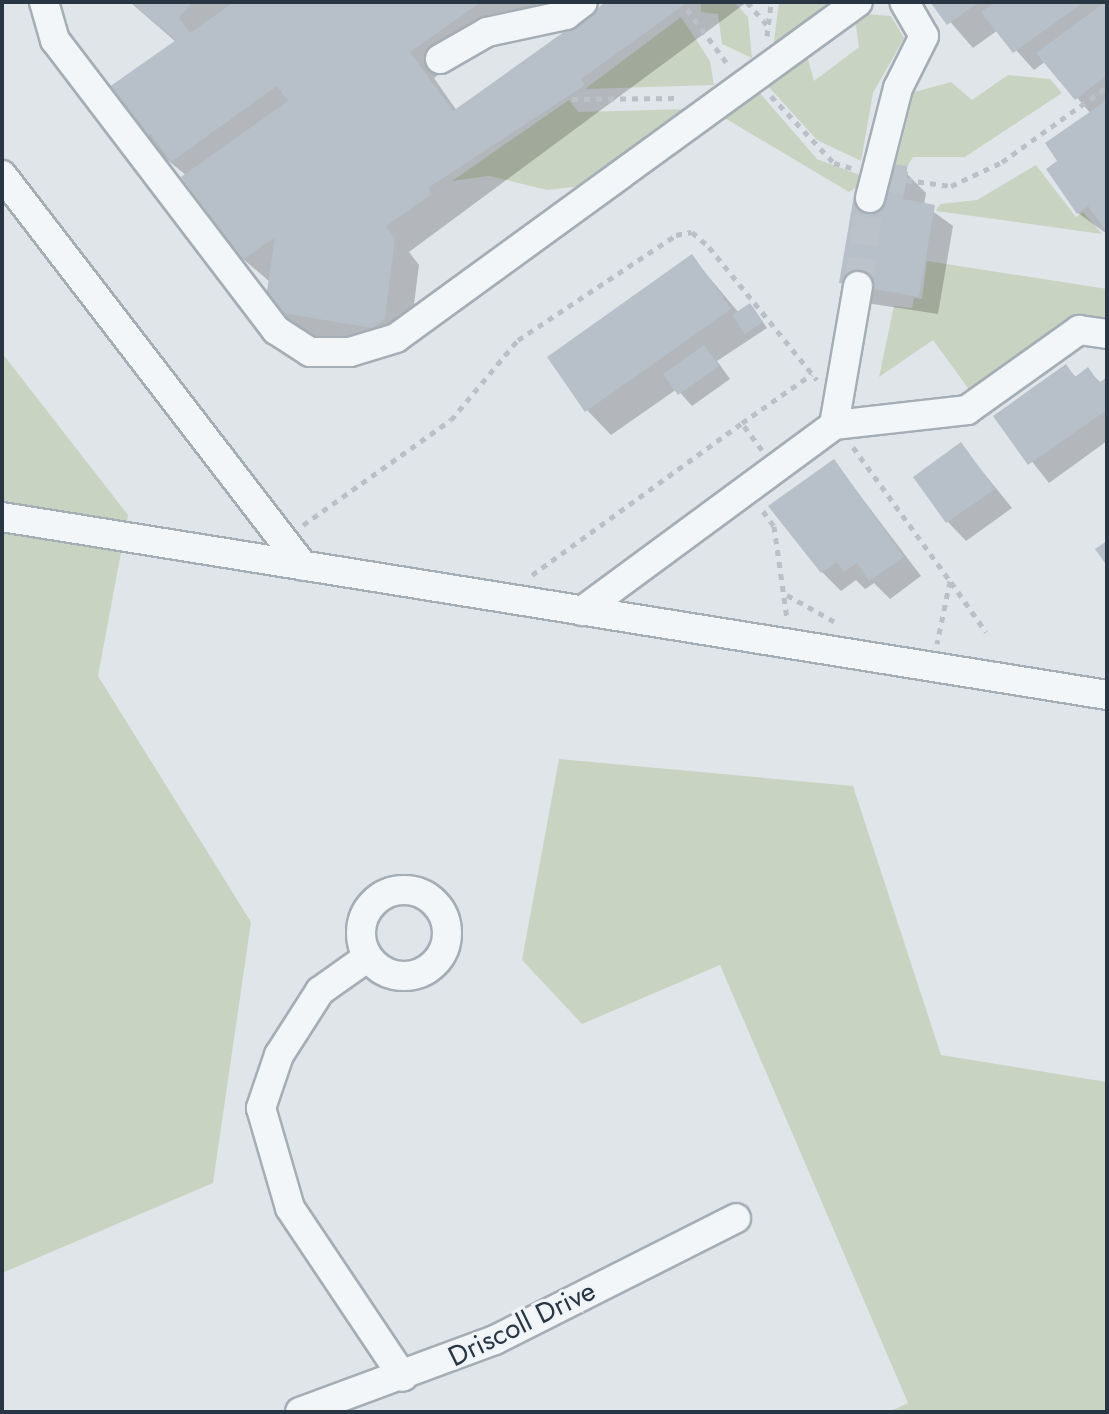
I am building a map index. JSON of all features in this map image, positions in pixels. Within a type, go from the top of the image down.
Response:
[{"type":"street","points":[[44,2],[55,40],[151,168],[276,330],[310,352],[350,352],[396,338],[858,2]]},
{"type":"street","points":[[440,59],[487,32],[566,15],[583,2]]},
{"type":"street","points":[[872,186],[898,88],[924,36],[904,2]]},
{"type":"street","points":[[2,175],[303,566]]},
{"type":"street","points":[[841,425],[858,286]]},
{"type":"street","points":[[582,611],[841,425],[967,410],[1079,330],[1107,334]]},
{"type":"street","points":[[2,517],[1107,695]]},
{"type":"street","points":[[368,957],[320,991],[279,1055],[261,1108],[290,1208],[403,1377]]},
{"type":"street","name":"Driscoll Drive","points":[[300,1412],[403,1377],[495,1340],[736,1218]]},
{"type":"path","points":[[747,2],[768,26]]},
{"type":"path","points":[[687,9],[741,88],[834,163],[872,186]]},
{"type":"path","points":[[906,180],[951,186],[1002,162],[1107,87]]},
{"type":"path","points":[[572,99],[741,88]]},
{"type":"path","points":[[283,540],[451,420],[518,340],[676,235],[692,232],[709,247],[841,425],[986,632]]},
{"type":"path","points":[[516,576],[528,578],[742,423]]},
{"type":"path","points":[[758,503],[774,526],[786,594],[785,643]]},
{"type":"path","points":[[934,667],[950,581]]},
{"type":"path","points":[[786,594],[848,625]]},
{"type":"green space","points":[[701,2],[734,2],[748,17],[752,58],[722,44],[718,14],[701,12]]},
{"type":"green space","points":[[779,2],[839,2],[773,49]]},
{"type":"green space","points":[[866,14],[891,16],[904,38],[873,93],[861,161],[817,140],[767,85],[807,56],[814,81],[859,47],[855,20]]},
{"type":"green space","points":[[681,17],[710,61],[714,85],[585,89]]},
{"type":"green space","points":[[1008,75],[1050,79],[1062,93],[965,157],[913,157],[905,170],[884,165],[898,156],[914,92],[951,82],[972,100]]},
{"type":"green space","points":[[759,92],[817,159],[860,175],[858,186],[849,192],[723,117]]},
{"type":"green space","points":[[569,100],[578,112],[690,109],[582,186],[547,190],[489,176],[452,181]]},
{"type":"green space","points":[[1036,165],[1076,217],[1083,212],[1102,234],[936,211],[940,204],[977,200]]},
{"type":"green space","points":[[927,261],[1107,289],[1107,325],[973,395],[933,340],[879,377],[894,306],[912,308],[914,298],[922,299]]},
{"type":"green space","points":[[2,353],[128,515],[98,676],[251,922],[213,1183],[2,1273]]},
{"type":"green space","points":[[559,759],[853,786],[941,1055],[1107,1082],[1107,1412],[889,1412],[908,1403],[720,965],[582,1024],[522,960]]},
{"type":"building","points":[[131,2],[192,2],[179,18],[190,33],[234,2],[481,2],[410,52],[453,111],[606,2],[688,2],[581,79],[585,85],[428,188],[432,194],[386,226],[395,239],[385,319],[372,328],[276,312],[266,298],[275,237],[241,261],[181,177],[288,101],[277,86],[171,162],[151,134],[141,141],[105,90],[176,40]]},
{"type":"building","points":[[930,2],[979,2],[947,25]]},
{"type":"building","points":[[995,2],[1084,2],[1013,53],[981,12]]},
{"type":"building","points":[[1105,2],[1107,75],[1075,100],[1036,53]]},
{"type":"building","points":[[1107,100],[1107,232],[1088,206],[1077,214],[1046,169],[1057,161],[1045,143]]},
{"type":"building","points":[[884,169],[908,172],[903,199],[935,205],[919,297],[839,283],[854,195],[879,199]]},
{"type":"building","points":[[692,254],[731,309],[585,412],[547,357]]},
{"type":"building","points":[[750,303],[763,322],[745,334],[732,315]]},
{"type":"building","points":[[704,345],[719,366],[678,395],[663,374]]},
{"type":"building","points":[[1066,364],[1075,377],[1088,367],[1099,383],[1107,377],[1107,410],[1028,465],[993,416]]},
{"type":"building","points":[[961,442],[995,489],[946,523],[913,477]]},
{"type":"building","points":[[834,459],[904,557],[869,581],[857,563],[844,572],[837,562],[821,573],[768,506]]},
{"type":"building","points":[[1107,541],[1107,566],[1095,549]]},
{"type":"tunnel","points":[[883,177],[906,180]]},
{"type":"tunnel","points":[[858,286],[870,198]]}]
